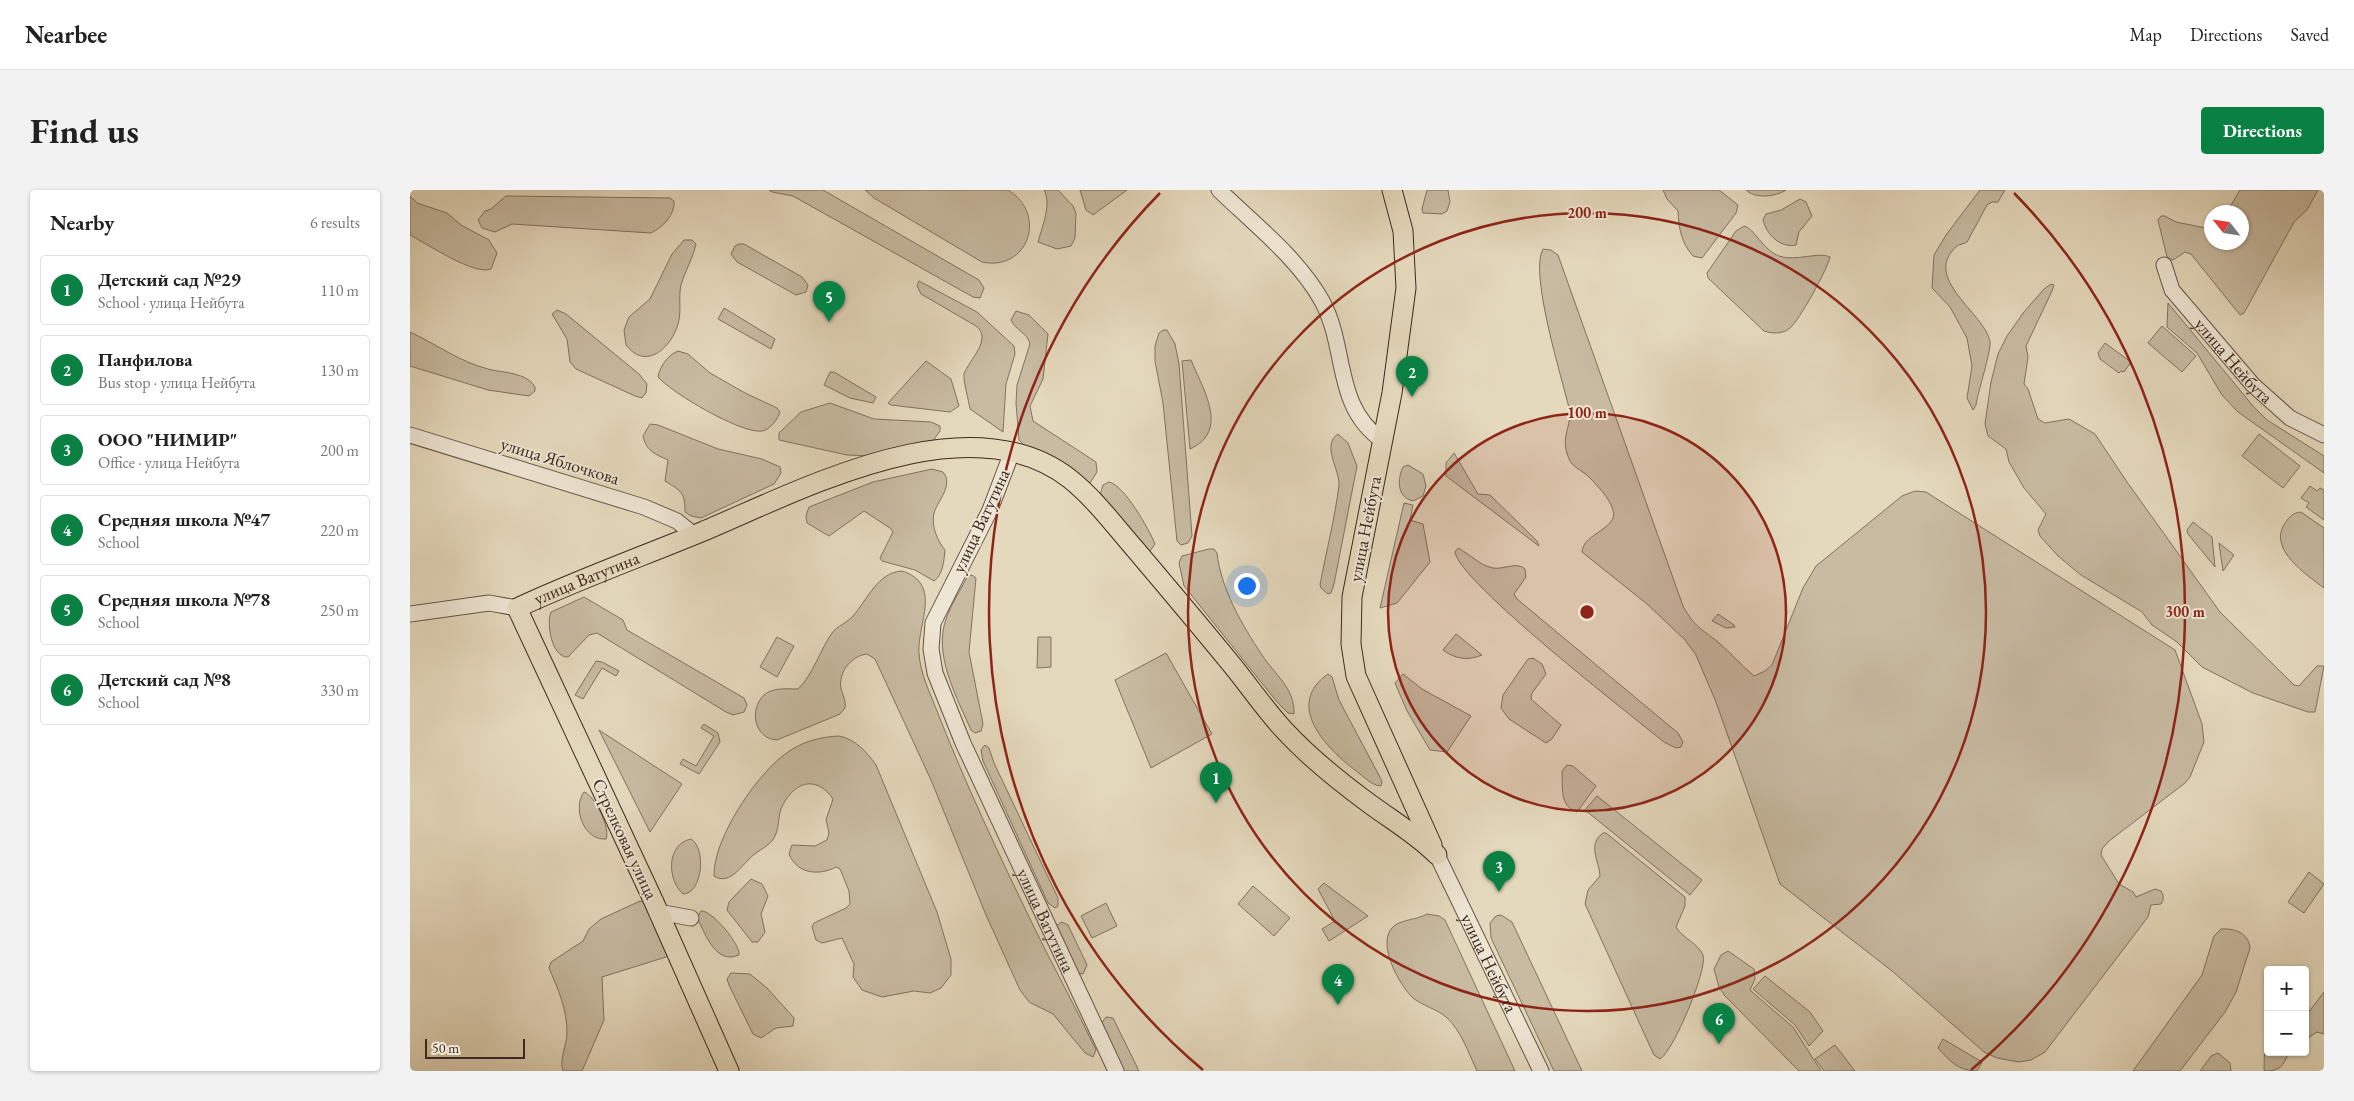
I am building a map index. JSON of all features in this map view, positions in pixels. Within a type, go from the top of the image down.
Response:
[{"type":"main road","name":"улица Нейбута","points":[[1392,190],[1403,231],[1406,288],[1397,362],[1352,598],[1352,655],[1356,676],[1371,713],[1437,855]]},
{"type":"main road","name":"улица Ватутина","points":[[518,608],[582,578],[694,535],[864,465],[908,454],[964,447],[1012,452]]},
{"type":"main road","name":"улица Нейбута","points":[[1012,452],[1045,463],[1069,478],[1091,498],[1174,595],[1284,730],[1335,778],[1421,838],[1437,855]]},
{"type":"main road","name":"Стрелковая улица","points":[[518,608],[729,1071]]},
{"type":"street","points":[[1219,190],[1293,263],[1314,288],[1327,311],[1355,412],[1367,429],[1383,441]]},
{"type":"street","name":"улица Нейбута","points":[[2164,265],[2172,290],[2246,378],[2279,410],[2324,435]]},
{"type":"street","name":"улица Яблочкова","points":[[410,435],[644,507],[677,521],[694,535]]},
{"type":"street","name":"улица Ватутина","points":[[1012,452],[990,510],[933,624],[931,649],[934,665],[963,743],[1116,1071]]},
{"type":"street","points":[[410,614],[489,603],[518,608]]},
{"type":"street","name":"улица Нейбута","points":[[1437,855],[1541,1071]]},
{"type":"street","points":[[658,912],[691,918]]},
{"type":"shaded area","points":[[769,190],[823,190],[979,280],[984,288],[980,298],[973,297],[793,196]]},
{"type":"shaded area","points":[[865,190],[1008,190],[1020,200],[1027,213],[1029,226],[1027,239],[1021,250],[1011,258],[998,263],[982,262],[874,198]]},
{"type":"shaded area","points":[[1044,190],[1058,190],[1073,206],[1076,213],[1075,238],[1071,246],[1057,249],[1038,242],[1047,209]]},
{"type":"shaded area","points":[[1080,190],[1127,190],[1093,215],[1086,210]]},
{"type":"shaded area","points":[[1427,190],[1448,190],[1450,202],[1447,211],[1442,214],[1423,213],[1422,209]]},
{"type":"shaded area","points":[[1663,190],[1719,190],[1738,205],[1736,213],[1702,258],[1693,256],[1686,246],[1680,229],[1678,211],[1667,199]]},
{"type":"shaded area","points":[[1746,190],[1786,190],[1777,194],[1760,196]]},
{"type":"shaded area","points":[[1980,190],[2005,190],[1998,202],[1992,202],[1987,205],[1967,242],[1957,246],[1948,258],[1946,271],[1950,283],[1958,296],[1986,331],[1990,342],[1989,354],[1976,405],[1973,410],[1967,398],[1972,366],[1967,338],[1950,307],[1932,288],[1934,255],[1946,235]]},
{"type":"shaded area","points":[[2240,190],[2318,190],[2307,210],[2294,222],[2244,313],[2240,315],[2191,254],[2185,252],[2173,260],[2167,257],[2158,220],[2161,216],[2165,216],[2176,222],[2204,228],[2204,250],[2249,250],[2249,205],[2231,205]]},
{"type":"shaded area","points":[[410,196],[417,203],[447,213],[461,225],[489,240],[497,253],[491,269],[484,270],[463,264],[410,235]]},
{"type":"shaded area","points":[[506,196],[670,198],[674,201],[674,206],[667,220],[651,233],[512,224],[495,232],[482,228],[478,220],[485,211],[491,209]]},
{"type":"shaded area","points":[[1800,199],[1806,202],[1812,216],[1799,232],[1796,245],[1785,244],[1771,235],[1763,220],[1766,214],[1781,210]]},
{"type":"shaded area","points":[[1744,226],[1768,249],[1779,256],[1792,258],[1826,255],[1830,257],[1813,294],[1794,323],[1784,331],[1774,333],[1764,331],[1708,278],[1707,273],[1736,231]]},
{"type":"shaded area","points":[[684,240],[692,240],[696,244],[681,285],[680,314],[675,333],[664,348],[657,353],[642,356],[634,353],[626,345],[624,330],[629,317],[650,299],[672,254]]},
{"type":"shaded area","points":[[744,244],[802,277],[808,285],[806,292],[796,295],[737,262],[731,254],[735,246]]},
{"type":"shaded area","points":[[1543,249],[1551,250],[1558,255],[1683,606],[1695,624],[1754,676],[1772,665],[1803,588],[1816,566],[1902,496],[1915,491],[1926,492],[2175,650],[2202,724],[2204,742],[2190,777],[2185,783],[2109,841],[2102,849],[2101,855],[2119,884],[2133,892],[2136,897],[2155,889],[2161,891],[2163,901],[2161,904],[2151,905],[2148,917],[2045,1052],[2031,1060],[2019,1062],[1997,1058],[1984,1052],[1892,971],[1780,884],[1716,702],[1696,655],[1685,640],[1647,604],[1582,552],[1588,540],[1611,522],[1613,510],[1599,488],[1589,477],[1570,462],[1566,451],[1565,444],[1570,415],[1543,302],[1540,261]]},
{"type":"shaded area","points":[[919,281],[977,312],[1014,346],[1015,354],[1006,384],[1003,432],[970,409],[964,374],[981,343],[981,331],[976,326],[921,294],[917,286]]},
{"type":"shaded area","points":[[2051,284],[2054,285],[2052,291],[2026,346],[2028,357],[2024,384],[2028,389],[2038,419],[2045,423],[2069,419],[2095,434],[2220,612],[2294,685],[2299,686],[2317,666],[2324,666],[2315,712],[2308,712],[2253,693],[2202,667],[2177,642],[2152,625],[2142,612],[2081,575],[2058,556],[2040,536],[2038,530],[2046,514],[2024,488],[2009,462],[2006,449],[1988,436],[1985,424],[1991,382],[1998,354],[2007,336],[2024,312],[2044,289]]},
{"type":"shaded area","points":[[2168,303],[2253,406],[2267,420],[2324,456],[2324,473],[2238,412],[2222,395],[2197,353],[2167,327]]},
{"type":"shaded area","points":[[724,308],[775,339],[771,349],[718,319]]},
{"type":"shaded area","points":[[557,310],[566,314],[639,374],[647,384],[646,393],[642,398],[576,369],[570,362],[567,339],[552,314]]},
{"type":"shaded area","points":[[1016,311],[1029,315],[1048,334],[1043,379],[1030,406],[1033,421],[1096,462],[1097,472],[1088,486],[1028,449],[1019,440],[1016,403],[1017,385],[1030,344],[1027,337],[1011,320]]},
{"type":"shaded area","points":[[2162,326],[2196,356],[2182,372],[2148,343]]},
{"type":"shaded area","points":[[1167,330],[1175,344],[1179,364],[1192,536],[1188,543],[1181,545],[1177,541],[1163,403],[1155,361],[1155,346],[1159,333]]},
{"type":"shaded area","points":[[410,332],[478,366],[526,378],[535,387],[535,391],[529,396],[488,390],[410,366]]},
{"type":"shaded area","points":[[2105,343],[2131,362],[2124,372],[2121,371],[2119,373],[2100,359],[2098,353]]},
{"type":"shaded area","points":[[678,351],[688,354],[710,373],[745,393],[777,408],[780,412],[776,421],[765,430],[752,430],[707,411],[677,393],[658,377],[665,361]]},
{"type":"shaded area","points":[[1191,360],[1207,396],[1211,421],[1209,432],[1202,441],[1190,449],[1182,361]]},
{"type":"shaded area","points":[[926,361],[951,379],[959,406],[950,412],[891,405],[888,403]]},
{"type":"shaded area","points":[[830,372],[834,372],[876,397],[873,403],[850,398],[824,385]]},
{"type":"shaded area","points":[[830,403],[874,419],[931,422],[940,426],[940,431],[933,441],[870,456],[847,455],[779,440],[779,433],[801,412]]},
{"type":"shaded area","points":[[650,424],[658,425],[718,449],[762,459],[780,467],[781,473],[774,484],[701,518],[691,516],[685,512],[681,493],[665,481],[668,460],[649,449],[644,441],[643,436]]},
{"type":"shaded area","points":[[1338,434],[1348,443],[1357,466],[1334,584],[1331,593],[1328,594],[1320,585],[1339,485],[1331,451],[1333,439]]},
{"type":"shaded area","points":[[2259,434],[2300,466],[2283,488],[2242,456]]},
{"type":"shaded area","points":[[1454,453],[1478,494],[1490,495],[1537,541],[1539,546],[1446,476],[1446,463]]},
{"type":"shaded area","points":[[1408,465],[1423,474],[1426,486],[1423,496],[1413,501],[1401,492],[1399,482],[1403,467]]},
{"type":"shaded area","points":[[932,469],[943,472],[947,482],[933,518],[935,533],[945,550],[941,571],[934,581],[915,570],[882,561],[880,558],[893,532],[864,511],[829,536],[807,523],[806,516],[809,507],[873,482]]},
{"type":"shaded area","points":[[1109,482],[1122,491],[1142,519],[1155,544],[1150,551],[1147,551],[1100,495],[1103,485]]},
{"type":"shaded area","points":[[2310,486],[2317,491],[2320,488],[2324,490],[2324,520],[2306,507],[2309,503],[2301,498]]},
{"type":"shaded area","points":[[1404,503],[1413,505],[1410,520],[1423,524],[1430,562],[1397,603],[1380,608]]},
{"type":"shaded area","points":[[2301,512],[2324,528],[2324,588],[2299,569],[2285,552],[2281,542],[2281,533],[2288,518]]},
{"type":"shaded area","points":[[2193,522],[2212,537],[2215,567],[2188,534],[2187,530]]},
{"type":"shaded area","points":[[2219,543],[2234,555],[2223,571]]},
{"type":"shaded area","points":[[1458,548],[1488,567],[1518,566],[1525,569],[1526,577],[1514,594],[1517,599],[1678,733],[1683,742],[1681,747],[1676,748],[1664,742],[1514,618],[1464,568],[1455,552]]},
{"type":"shaded area","points":[[1214,549],[1217,553],[1223,580],[1240,619],[1262,655],[1288,689],[1294,714],[1288,713],[1278,703],[1184,586],[1179,563],[1182,556]]},
{"type":"shaded area","points":[[902,571],[914,577],[922,585],[925,595],[919,653],[921,668],[928,690],[995,846],[1096,1050],[1093,1057],[1085,1053],[1053,1014],[1029,1002],[1020,990],[986,915],[931,780],[875,659],[867,654],[861,655],[847,666],[841,683],[845,708],[840,714],[777,740],[763,735],[756,722],[756,708],[764,695],[776,690],[798,689],[808,677],[834,631],[853,616],[880,581],[886,576]]},
{"type":"shaded area","points":[[972,575],[976,578],[969,652],[983,724],[981,731],[975,733],[971,730],[950,680],[943,652],[942,639],[944,626],[951,607],[967,577]]},
{"type":"shaded area","points":[[584,597],[623,620],[627,630],[744,698],[747,705],[744,712],[733,715],[726,712],[597,633],[589,635],[568,657],[562,656],[554,646],[550,632],[551,612]]},
{"type":"shaded area","points":[[1718,614],[1735,627],[1726,628],[1712,621]]},
{"type":"shaded area","points":[[1456,634],[1482,655],[1462,658],[1443,650]]},
{"type":"shaded area","points":[[777,637],[794,646],[777,677],[760,667]]},
{"type":"shaded area","points":[[1038,637],[1051,637],[1051,667],[1037,668]]},
{"type":"shaded area","points":[[1166,653],[1212,734],[1151,768],[1115,680]]},
{"type":"shaded area","points":[[1533,658],[1542,664],[1546,674],[1532,693],[1531,699],[1561,725],[1552,739],[1546,743],[1509,719],[1501,708],[1503,695],[1528,659]]},
{"type":"shaded area","points":[[596,661],[619,671],[616,676],[602,668],[583,699],[575,695]]},
{"type":"shaded area","points":[[1328,674],[1332,677],[1339,700],[1382,781],[1381,786],[1371,783],[1344,761],[1322,738],[1314,725],[1310,712],[1310,699],[1315,686]]},
{"type":"shaded area","points":[[1403,674],[1422,689],[1471,716],[1447,752],[1430,750],[1407,711],[1395,683]]},
{"type":"shaded area","points":[[704,724],[718,733],[720,742],[699,774],[680,764],[683,759],[696,766],[714,736],[701,728]]},
{"type":"shaded area","points":[[599,730],[682,784],[650,832]]},
{"type":"shaded area","points":[[839,736],[850,740],[860,747],[876,765],[937,912],[951,959],[951,975],[941,988],[930,993],[914,991],[882,997],[862,990],[853,977],[854,964],[842,938],[822,943],[816,940],[812,927],[814,923],[846,908],[850,904],[849,891],[840,869],[836,867],[823,872],[809,871],[797,866],[789,854],[792,845],[815,846],[827,840],[829,833],[826,820],[833,799],[819,786],[804,784],[791,793],[781,809],[776,833],[771,842],[731,876],[720,879],[714,876],[721,843],[729,825],[739,807],[764,774],[788,752],[800,745],[825,737]]},
{"type":"shaded area","points":[[985,745],[989,748],[994,763],[1058,898],[1058,906],[1055,908],[1048,903],[983,761],[981,750]]},
{"type":"shaded area","points":[[1567,765],[1573,766],[1596,786],[1577,812],[1567,805],[1563,795],[1562,771]]},
{"type":"shaded area","points":[[584,792],[593,799],[601,813],[606,828],[606,839],[592,835],[582,822],[579,806]]},
{"type":"shaded area","points":[[1597,796],[1702,880],[1690,895],[1585,810]]},
{"type":"shaded area","points":[[1603,833],[1606,833],[1685,897],[1685,906],[1676,927],[1698,947],[1703,955],[1700,976],[1681,1027],[1666,1053],[1660,1059],[1654,1055],[1585,904],[1588,890],[1600,876],[1595,848],[1598,838]]},
{"type":"shaded area","points":[[691,839],[696,844],[699,852],[700,870],[695,887],[683,894],[674,880],[672,872],[673,855],[683,842]]},
{"type":"shaded area","points":[[2309,872],[2324,884],[2304,913],[2288,902]]},
{"type":"shaded area","points":[[751,879],[762,884],[768,896],[761,914],[765,932],[758,942],[752,942],[727,910],[729,902]]},
{"type":"shaded area","points":[[1324,883],[1368,916],[1329,941],[1322,929],[1335,921],[1318,889]]},
{"type":"shaded area","points":[[1253,886],[1290,918],[1274,936],[1238,904]]},
{"type":"shaded area","points":[[640,901],[644,902],[667,955],[666,957],[602,977],[604,1020],[582,1071],[563,1071],[562,1062],[567,1037],[567,1024],[561,999],[549,968],[551,962],[583,941],[589,929],[601,919]]},
{"type":"shaded area","points":[[1106,903],[1117,926],[1092,938],[1081,916]]},
{"type":"shaded area","points":[[701,911],[712,916],[725,929],[731,936],[739,955],[724,956],[713,947],[698,920]]},
{"type":"shaded area","points":[[1427,914],[1439,916],[1445,920],[1515,1071],[1477,1071],[1464,1043],[1451,1022],[1442,1014],[1413,998],[1401,983],[1388,952],[1387,942],[1389,933],[1398,924]]},
{"type":"shaded area","points":[[1501,915],[1512,922],[1582,1071],[1554,1071],[1491,938],[1490,923],[1496,916]]},
{"type":"shaded area","points":[[1062,922],[1068,925],[1087,965],[1083,974],[1076,973],[1056,926]]},
{"type":"shaded area","points":[[2221,929],[2231,929],[2240,932],[2247,939],[2250,948],[2236,992],[2225,1012],[2180,1071],[2133,1071],[2202,975],[2214,936]]},
{"type":"shaded area","points":[[1728,951],[1754,969],[1755,979],[1750,990],[1793,1027],[1821,1071],[1799,1071],[1725,996],[1719,987],[1714,969],[1721,955]]},
{"type":"shaded area","points":[[731,973],[750,974],[767,988],[794,1018],[793,1026],[776,1028],[761,1038],[753,1034],[729,985],[727,979]]},
{"type":"shaded area","points":[[1765,976],[1810,1012],[1823,1031],[1809,1046],[1795,1025],[1753,989]]},
{"type":"shaded area","points":[[2324,992],[2324,1034],[2317,1032],[2309,1037],[2309,1012]]},
{"type":"shaded area","points":[[1106,1017],[1113,1018],[1139,1071],[1123,1071],[1101,1024]]},
{"type":"shaded area","points":[[1943,1039],[1982,1062],[1977,1071],[1970,1071],[1959,1067],[1951,1061],[1938,1048]]},
{"type":"shaded area","points":[[1835,1045],[1855,1071],[1824,1071],[1815,1059]]},
{"type":"shaded area","points":[[2218,1053],[2230,1063],[2231,1071],[2200,1071],[2211,1056]]},
{"type":"shaded area","points":[[2264,1056],[2287,1056],[2278,1069],[2265,1071]]},
{"type":"place","name":"Средняя школа №78","points":[[829,322]]},
{"type":"place","name":"Панфилова","points":[[1412,397]]},
{"type":"place","name":"Детский сад №29","points":[[1216,803]]},
{"type":"place","name":"ООО \"НИМИР\"","points":[[1499,892]]},
{"type":"place","name":"Средняя школа №47","points":[[1338,1005]]},
{"type":"place","name":"Детский сад №8","points":[[1719,1044]]}]
